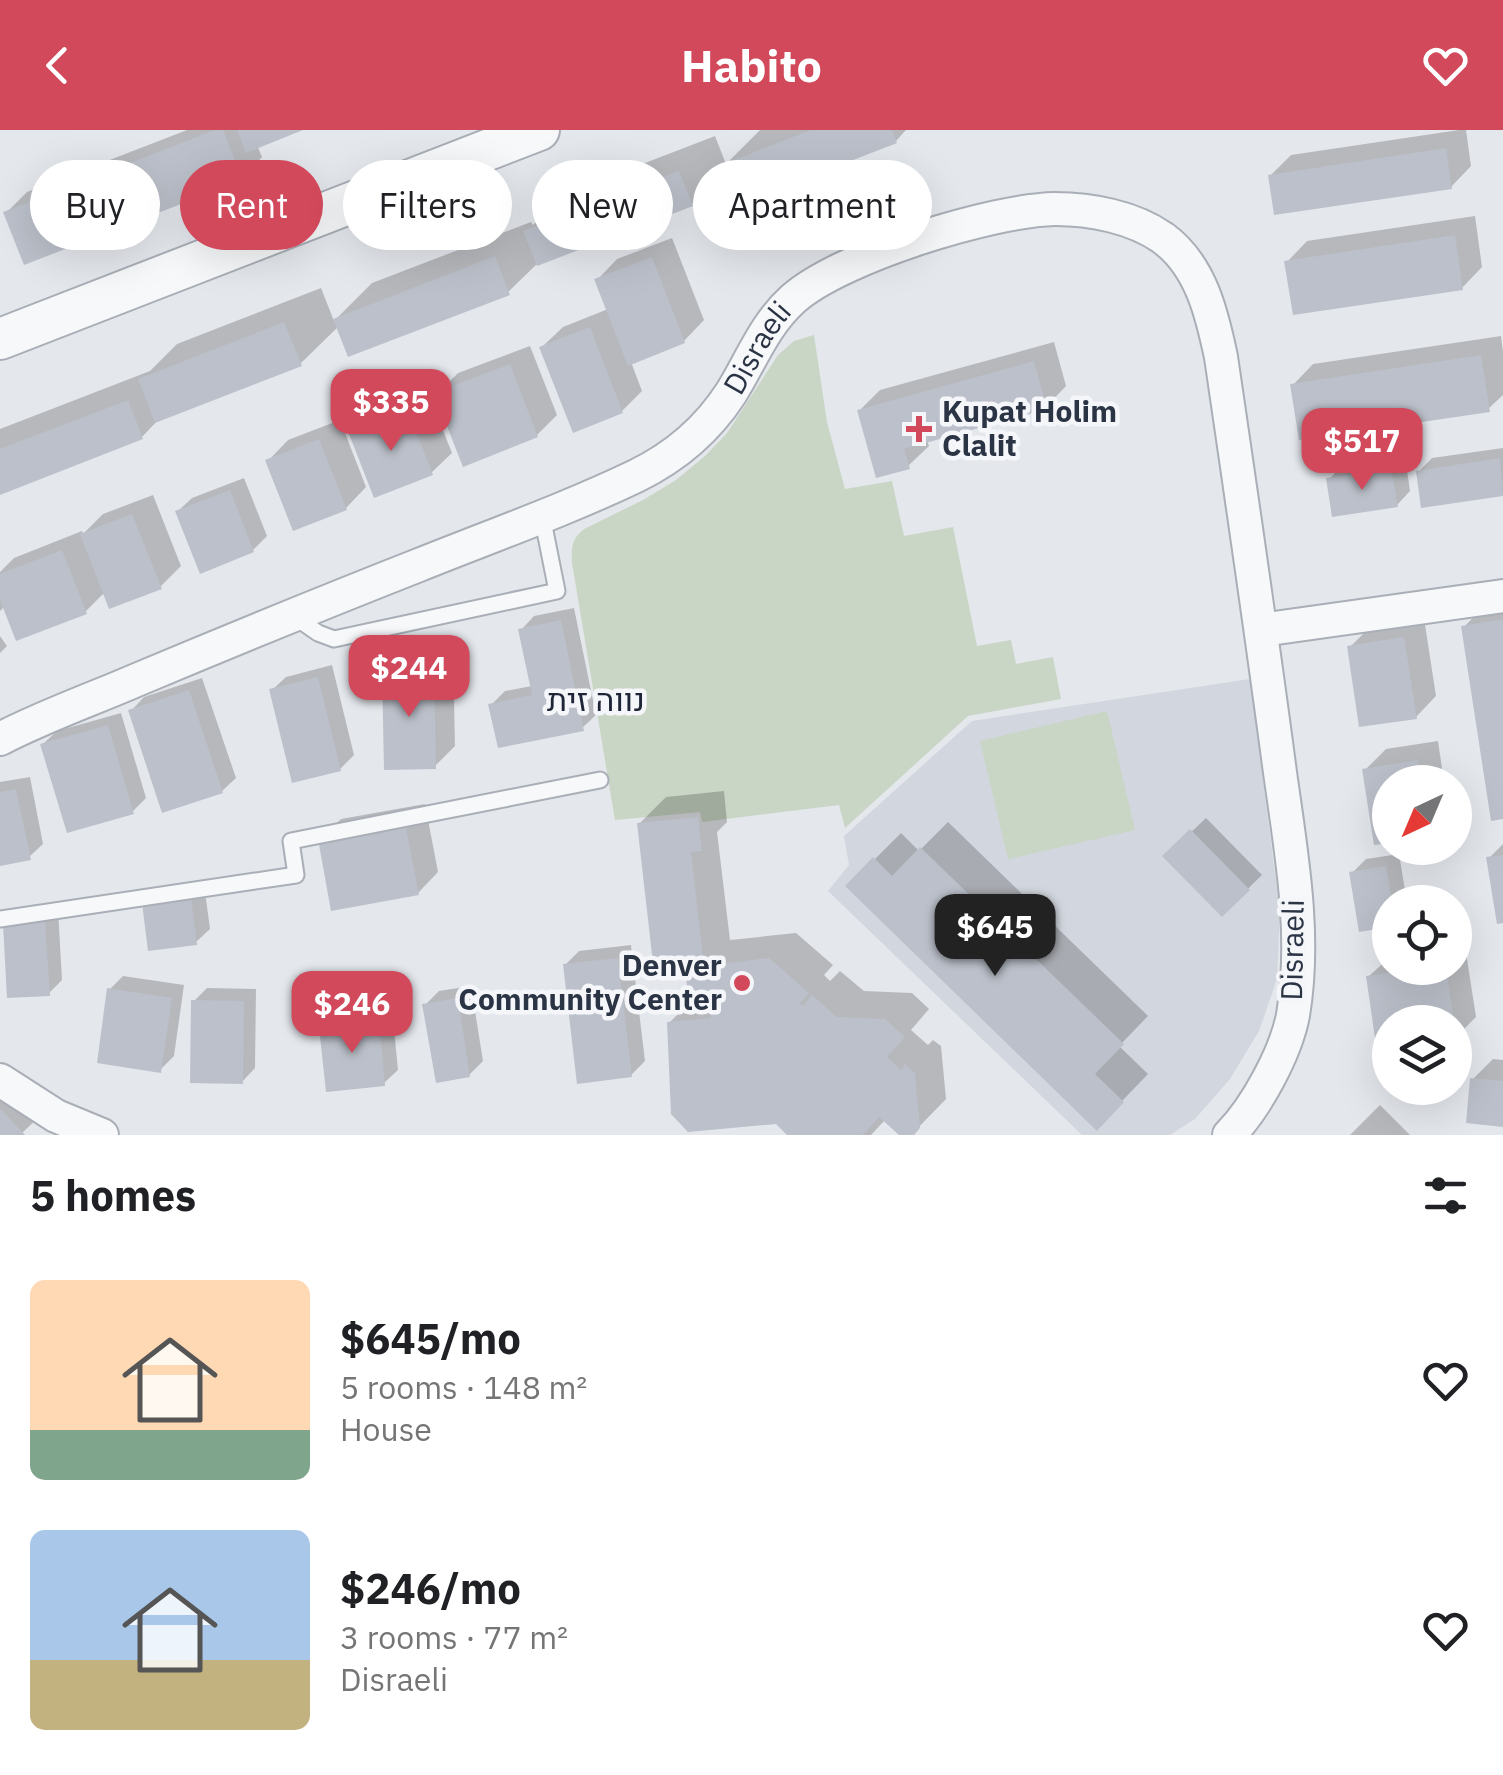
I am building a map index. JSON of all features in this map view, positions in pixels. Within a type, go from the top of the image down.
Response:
[{"type":"street","points":[[1,335],[539,130]]},
{"type":"street","name":"Disraeli","points":[[0,739],[291,615],[638,475],[669,457],[710,423],[772,323],[792,299],[847,266],[969,223],[1052,209],[1085,211],[1142,226],[1166,240],[1186,263],[1203,288],[1213,317],[1262,630],[1296,900],[1298,968],[1292,1018],[1258,1098],[1230,1135]]},
{"type":"street","points":[[1262,630],[1503,596]]},
{"type":"street","points":[[0,1080],[56,1116],[102,1135]]},
{"type":"lane","points":[[291,615],[334,639],[557,592],[542,516]]},
{"type":"lane","points":[[0,919],[296,874],[291,841],[600,780]]},
{"type":"shaded area","points":[[1250,679],[1280,913],[1277,979],[1259,1031],[1230,1079],[1195,1119],[1170,1135],[1082,1135],[828,891],[849,865],[844,836],[972,721]]},
{"type":"green space","points":[[814,335],[827,422],[845,489],[892,481],[904,536],[953,527],[977,646],[1011,640],[1016,664],[1053,657],[1061,699],[968,716],[845,828],[839,805],[702,822],[700,812],[615,820],[572,563],[573,543],[586,528],[643,500],[705,456],[727,433],[778,355],[794,341]]},
{"type":"green space","points":[[1107,711],[1135,830],[1008,859],[980,741]]},
{"type":"building","points":[[223,130],[235,160],[180,160],[180,204],[160,212],[160,160],[137,160]]},
{"type":"building","points":[[237,130],[303,130],[246,153]]},
{"type":"building","points":[[811,130],[892,130],[897,143],[853,160],[734,160]]},
{"type":"building","points":[[1446,148],[1452,189],[1274,215],[1268,175]]},
{"type":"building","points":[[679,171],[693,206],[673,214],[673,173]]},
{"type":"building","points":[[30,202],[30,250],[63,250],[24,265],[3,212]]},
{"type":"building","points":[[532,228],[532,250],[579,250],[537,266],[523,231]]},
{"type":"building","points":[[1455,235],[1463,290],[1293,315],[1284,261]]},
{"type":"building","points":[[495,256],[510,295],[348,357],[333,319]]},
{"type":"building","points":[[652,257],[685,343],[628,366],[594,279]]},
{"type":"building","points":[[284,322],[302,366],[155,423],[138,379]]},
{"type":"building","points":[[590,327],[623,413],[573,433],[539,347]]},
{"type":"building","points":[[1481,355],[1490,412],[1299,440],[1290,384]]},
{"type":"building","name":"Kupat Holim Clalit","points":[[1034,361],[1047,409],[904,449],[910,469],[876,478],[857,410]]},
{"type":"building","points":[[510,364],[538,437],[463,467],[434,393]]},
{"type":"building","points":[[128,400],[143,439],[0,495],[0,449]]},
{"type":"building","points":[[408,411],[433,475],[374,498],[349,434]]},
{"type":"building","points":[[319,439],[347,510],[293,531],[265,460]]},
{"type":"building","points":[[1500,458],[1503,496],[1421,508],[1416,471]]},
{"type":"building","points":[[1391,468],[1398,507],[1332,517],[1326,478]]},
{"type":"building","points":[[230,490],[254,552],[200,574],[175,511]]},
{"type":"building","points":[[132,514],[162,589],[109,609],[80,534]]},
{"type":"building","points":[[62,550],[87,614],[16,641],[0,600],[0,574]]},
{"type":"building","points":[[1503,619],[1503,819],[1491,821],[1461,626]]},
{"type":"building","points":[[561,620],[584,731],[498,748],[488,704],[532,695],[518,629]]},
{"type":"building","points":[[1404,637],[1417,719],[1359,727],[1347,646]]},
{"type":"building","points":[[434,669],[436,769],[384,770],[382,670]]},
{"type":"building","points":[[318,677],[341,771],[292,783],[269,689]]},
{"type":"building","points":[[189,690],[223,793],[162,813],[128,710]]},
{"type":"building","points":[[108,725],[134,814],[67,833],[40,744]]},
{"type":"building","points":[[1418,760],[1419,765],[1387,765]]},
{"type":"building","points":[[1372,767],[1372,832],[1362,769]]},
{"type":"building","points":[[16,789],[31,860],[0,866],[0,792]]},
{"type":"building","name":"Denver Community Center","points":[[698,817],[702,851],[691,852],[704,966],[769,958],[809,993],[800,1003],[803,1006],[812,995],[837,1017],[885,1019],[905,1037],[887,1057],[901,1070],[905,1064],[915,1073],[920,1128],[914,1135],[899,1135],[879,1117],[863,1135],[787,1135],[776,1124],[688,1132],[671,1114],[667,1022],[711,1018],[709,993],[688,994],[685,969],[654,972],[637,823]]},
{"type":"building","points":[[405,823],[419,895],[331,911],[318,839]]},
{"type":"building","points":[[1190,829],[1250,890],[1222,917],[1162,856]]},
{"type":"building","points":[[920,847],[1124,1044],[1095,1074],[1124,1102],[1097,1131],[845,886],[873,857],[892,876]]},
{"type":"building","points":[[1503,855],[1503,923],[1497,924],[1486,857]]},
{"type":"building","points":[[1386,866],[1389,885],[1372,885],[1372,930],[1359,932],[1349,872]]},
{"type":"building","points":[[191,897],[197,945],[148,951],[142,903]]},
{"type":"building","points":[[45,922],[50,996],[7,998],[3,924]]},
{"type":"building","points":[[618,958],[632,1077],[577,1084],[563,964]]},
{"type":"building","points":[[1372,975],[1372,985],[1449,985],[1451,1005],[1372,1005],[1372,1017],[1366,976]]},
{"type":"building","points":[[107,988],[172,998],[161,1073],[97,1063]]},
{"type":"building","points":[[458,998],[470,1077],[436,1083],[422,1004]]},
{"type":"building","points":[[191,1000],[244,1001],[243,1084],[190,1083]]},
{"type":"building","points":[[379,1021],[385,1086],[326,1092],[319,1027]]},
{"type":"building","points":[[1472,1078],[1503,1081],[1503,1127],[1466,1123],[1468,1105],[1472,1105]]},
{"type":"building","points":[[0,1108],[25,1135],[0,1135]]},
{"type":"place","name":"Kupat Holim Clalit","points":[[919,429]]},
{"type":"place","name":"Denver Community Center","points":[[742,983]]},
{"type":"district","name":"נווה זית","points":[[596,700]]}]
